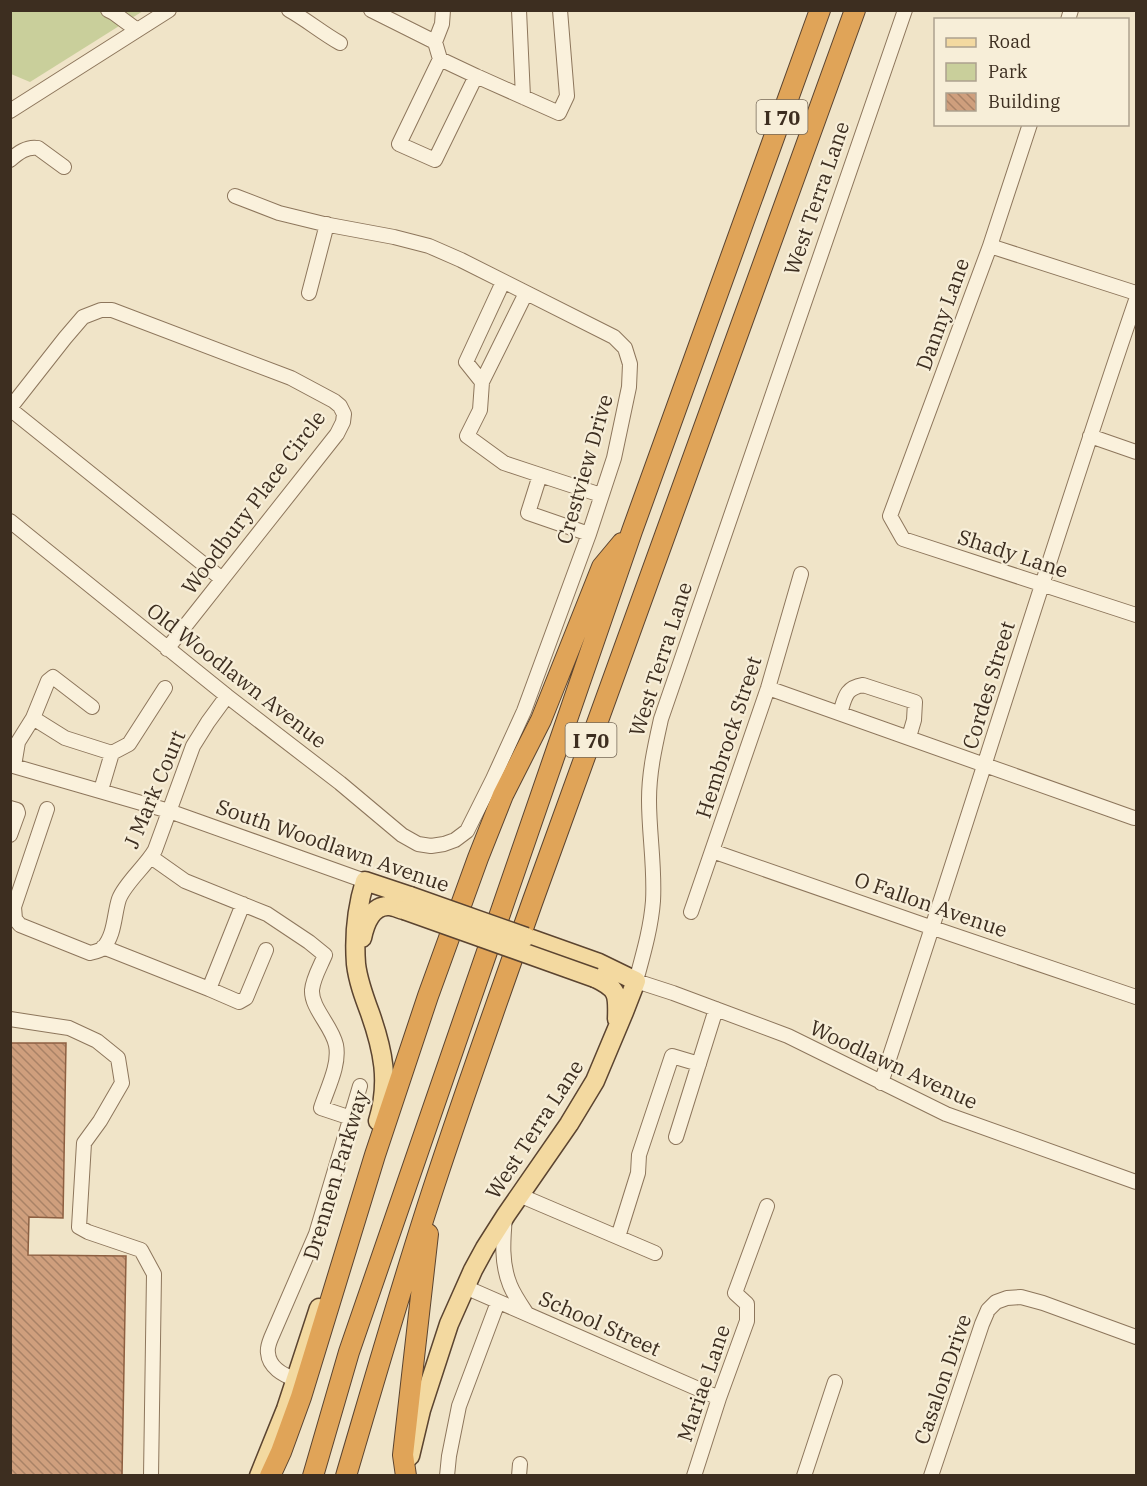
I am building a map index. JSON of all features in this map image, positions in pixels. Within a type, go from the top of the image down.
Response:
[{"type":"highway","name":"I 70","points":[[313,1476],[349,1352],[632,531],[820,10]]},
{"type":"highway","name":"I 70","points":[[346,1476],[435,1184],[536,892],[855,10]]},
{"type":"highway","points":[[270,1476],[301,1397],[375,1155],[428,996],[478,858],[503,795],[541,720],[602,567],[632,531]]},
{"type":"highway","points":[[406,1476],[403,1455],[435,1184]]},
{"type":"main road","name":"South Woodlawn Avenue","points":[[365,881],[407,903],[597,970],[636,981]]},
{"type":"main road","name":"Drennen Parkway","points":[[259,1476],[286,1409],[381,1112],[385,1093],[385,1068],[361,988],[356,963],[360,897],[365,881]]},
{"type":"main road","points":[[356,963],[364,928],[370,916],[379,908],[407,903]]},
{"type":"main road","points":[[597,970],[616,996],[617,1030]]},
{"type":"main road","name":"West Terra Lane","points":[[406,1476],[421,1410],[449,1323],[465,1287],[484,1248],[596,1081],[636,981]]},
{"type":"street","points":[[108,10],[137,30]]},
{"type":"street","points":[[10,111],[169,10]]},
{"type":"street","points":[[289,10],[340,43]]},
{"type":"street","points":[[371,10],[435,42]]},
{"type":"street","points":[[442,10],[442,24],[435,42],[440,59],[399,144],[435,160],[476,76]]},
{"type":"street","points":[[519,10],[524,97]]},
{"type":"street","points":[[440,59],[559,113],[567,96],[560,10]]},
{"type":"street","name":"West Terra Lane","points":[[636,981],[653,902],[654,861],[649,800],[652,763],[661,719],[905,10]]},
{"type":"street","name":"Danny Lane","points":[[890,516],[990,246],[1029,126]]},
{"type":"street","points":[[10,160],[34,147],[64,167]]},
{"type":"street","name":"Crestview Drive","points":[[235,196],[279,213],[429,246],[614,337],[625,348],[630,364],[629,387],[614,458],[589,534],[527,703],[493,779],[467,831],[455,840],[444,844]]},
{"type":"street","points":[[309,293],[327,224]]},
{"type":"street","points":[[990,246],[1137,293]]},
{"type":"street","points":[[482,382],[466,362],[503,282]]},
{"type":"street","points":[[526,293],[482,382],[480,410],[467,436],[504,463],[601,495]]},
{"type":"street","name":"Cordes Street","points":[[881,1083],[933,928],[1090,436],[1137,300]]},
{"type":"street","name":"Woodbury Place Circle","points":[[10,408],[83,317],[101,310],[112,310],[291,378],[340,406],[344,414],[337,434],[167,649]]},
{"type":"street","points":[[10,408],[222,579]]},
{"type":"street","points":[[1090,436],[1137,452]]},
{"type":"street","points":[[540,475],[528,513],[589,534]]},
{"type":"street","name":"Shady Lane","points":[[890,516],[903,539],[1137,615]]},
{"type":"street","name":"Old Woodlawn Avenue","points":[[10,521],[167,649],[340,783],[402,835],[418,844],[432,846],[444,844]]},
{"type":"street","name":"Hembrock Street","points":[[691,912],[768,688],[801,574]]},
{"type":"street","points":[[12,765],[18,742],[33,718],[48,681],[53,677],[92,707]]},
{"type":"street","points":[[840,713],[846,694],[854,687],[863,685],[915,702],[914,720],[909,737]]},
{"type":"street","points":[[33,718],[64,738],[112,753],[129,744],[165,688]]},
{"type":"street","points":[[768,688],[1134,818]]},
{"type":"street","name":"J Mark Court","points":[[103,947],[111,934],[120,897],[155,850],[193,746],[227,696]]},
{"type":"street","points":[[101,790],[112,753]]},
{"type":"street","name":"South Woodlawn Avenue","points":[[12,765],[169,811],[365,881]]},
{"type":"street","points":[[10,808],[17,810],[18,813],[10,835]]},
{"type":"street","points":[[48,808],[14,907],[15,919],[20,925],[90,953],[103,947],[239,1002],[246,998],[266,950]]},
{"type":"street","name":"O Fallon Avenue","points":[[712,850],[1137,997]]},
{"type":"street","points":[[151,857],[185,881],[267,914],[325,955],[315,976],[312,990],[314,1001],[336,1044],[337,1055],[321,1108],[351,1118]]},
{"type":"street","points":[[209,989],[243,904]]},
{"type":"street","name":"Woodlawn Avenue","points":[[636,981],[788,1036],[946,1114],[1137,1182]]},
{"type":"street","points":[[676,1137],[716,1010]]},
{"type":"street","points":[[10,1019],[69,1028],[97,1041],[118,1058],[122,1083],[84,1143],[79,1227],[88,1233],[141,1250],[154,1274],[151,1476]]},
{"type":"street","points":[[618,1237],[638,1173],[639,1155],[672,1056],[699,1064]]},
{"type":"street","points":[[295,1379],[285,1375],[274,1366],[267,1351],[316,1234],[360,1086]]},
{"type":"street","points":[[519,1195],[655,1253]]},
{"type":"street","name":"Mariae Lane","points":[[694,1476],[747,1321],[747,1304],[735,1293],[767,1206]]},
{"type":"street","points":[[506,1215],[503,1241],[504,1264],[509,1284],[527,1314]]},
{"type":"street","name":"School Street","points":[[465,1287],[719,1398]]},
{"type":"street","name":"Casalon Drive","points":[[931,1476],[982,1324],[988,1310],[996,1302],[1021,1297],[1137,1337]]},
{"type":"street","points":[[447,1476],[459,1406],[498,1302]]},
{"type":"street","points":[[804,1476],[835,1382]]},
{"type":"green space","points":[[10,11],[143,11],[30,82],[11,74]]},
{"type":"building","points":[[10,1043],[66,1043],[63,1218],[29,1217],[28,1255],[126,1256],[122,1476],[10,1476]]}]
